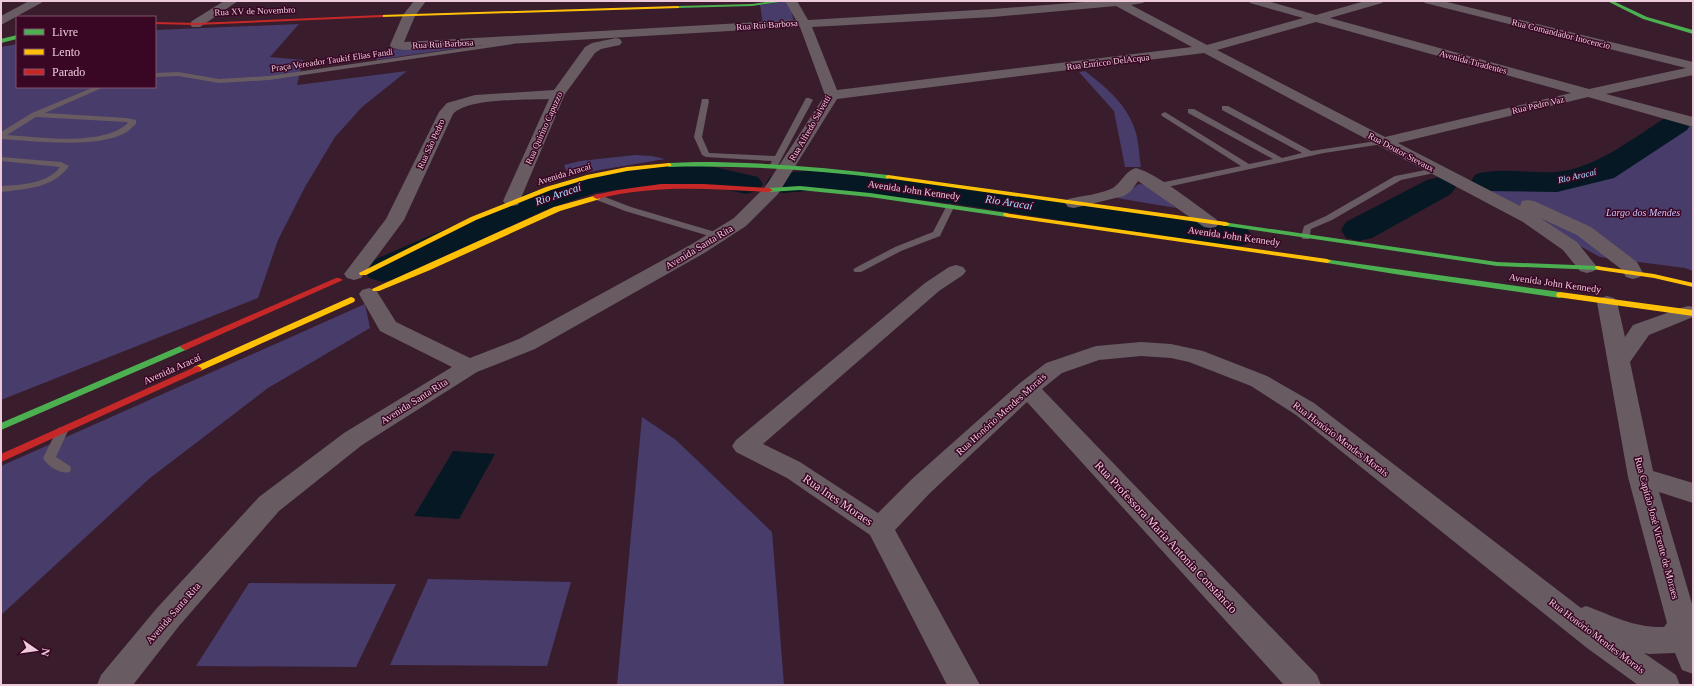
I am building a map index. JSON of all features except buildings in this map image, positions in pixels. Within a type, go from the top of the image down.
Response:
[{"type":"main road","name":"Rua XV de Novembro","points":[[156,24],[196,24],[409,15],[752,5],[785,1]]},
{"type":"main road","points":[[1609,1],[1645,18],[1693,32]]},
{"type":"main road","points":[[1675,17],[1693,24]]},
{"type":"main road","points":[[1,42],[16,37]]},
{"type":"main road","points":[[1,42],[16,40]]},
{"type":"main road","name":"Avenida Aracaí","points":[[1,427],[46,412],[352,276],[512,201],[560,184],[605,172],[655,166],[704,164],[780,166]]},
{"type":"main road","name":"Avenida John Kennedy","points":[[780,166],[826,169],[949,184],[1210,223],[1263,241],[1402,273],[1603,295],[1690,312]]},
{"type":"main road","name":"Avenida Aracaí","points":[[1,458],[60,428],[427,268],[557,209],[597,197],[651,188],[688,186],[773,188]]},
{"type":"main road","name":"Avenida John Kennedy","points":[[773,188],[828,190],[950,206],[1263,241],[1306,237],[1497,264],[1633,273],[1693,285]]},
{"type":"main road","points":[[352,276],[377,276],[380,280],[379,284],[366,294],[338,301],[327,296],[329,289],[352,276]]},
{"type":"street","points":[[1,21],[37,1]]},
{"type":"street","points":[[196,24],[232,1]]},
{"type":"street","points":[[409,15],[420,1]]},
{"type":"street","name":"Rua Alfredo Salvetti","points":[[773,188],[780,166],[832,95],[804,23],[791,1]]},
{"type":"street","points":[[975,1],[993,13]]},
{"type":"street","name":"Rua Rui Barbosa","points":[[409,15],[396,43],[398,46],[535,40],[993,13],[1139,1]]},
{"type":"street","name":"Avenida Tiradentes","points":[[1254,1],[1693,122]]},
{"type":"street","name":"Rua Enricco DelAcqua","points":[[832,95],[1206,49],[1378,1]]},
{"type":"street","name":"Rua Comandador Inocencio","points":[[1429,1],[1693,66]]},
{"type":"street","name":"Rua Doutor Stevaux","points":[[1116,2],[1528,218],[1570,246],[1589,271]]},
{"type":"street","points":[[1,28],[16,26]]},
{"type":"street","name":"Rua Quirino Capuzzo","points":[[512,201],[558,94],[590,50],[606,44],[672,32]]},
{"type":"street","name":"Rua Pedro Vaz","points":[[1382,142],[1589,93],[1693,71]]},
{"type":"street","name":"Rua São Pedro","points":[[352,276],[395,220],[446,112],[452,106],[475,100],[558,94]]},
{"type":"street","points":[[1074,203],[1118,192],[1125,187],[1136,173],[1158,186],[1210,223]]},
{"type":"street","points":[[1442,173],[1476,180],[1584,231],[1630,266],[1633,273]]},
{"type":"street","name":"Avenida Santa Rita","points":[[113,685],[168,617],[270,504],[353,439],[469,367],[527,344],[700,248],[740,222],[773,188]]},
{"type":"street","name":"Rua Ines Moraes","points":[[880,528],[793,470],[745,446],[932,288],[956,271]]},
{"type":"street","points":[[366,294],[388,326],[469,367]]},
{"type":"street","name":"Rua Capitão José Vicente de Moraes","points":[[1603,295],[1619,361],[1641,477],[1683,591],[1683,625],[1693,660]]},
{"type":"street","points":[[1619,361],[1641,330],[1690,312]]},
{"type":"street","name":"Rua Honório Mendes Morais","points":[[880,528],[921,486],[1028,388],[1054,368],[1096,353],[1141,349],[1171,351],[1195,356],[1259,381],[1305,409],[1598,639],[1664,685]]},
{"type":"street","name":"Rua Professora Maria Antonia Constâncio","points":[[1028,388],[1305,685]]},
{"type":"street","points":[[1641,477],[1693,493]]},
{"type":"street","points":[[880,528],[964,685]]},
{"type":"street","points":[[1548,600],[1595,624],[1616,632],[1649,641],[1673,640],[1683,625]]},
{"type":"lane","name":"Praça Vereador Taukif Elias Fandi","points":[[156,75],[178,74],[219,81],[269,78],[535,40]]},
{"type":"lane","points":[[1,136],[35,115],[98,88]]},
{"type":"lane","points":[[705,101],[698,137],[706,155],[780,166],[809,100]]},
{"type":"lane","points":[[1225,108],[1310,154]]},
{"type":"lane","points":[[1191,111],[1280,160]]},
{"type":"lane","points":[[1165,114],[1248,167]]},
{"type":"lane","points":[[1,136],[93,140],[112,136],[130,127],[133,122],[127,120],[35,115]]},
{"type":"lane","points":[[1158,186],[1310,154],[1382,142]]},
{"type":"lane","points":[[1,159],[61,164],[65,166],[62,172],[44,182],[32,186],[1,189]]},
{"type":"lane","points":[[1306,237],[1306,228],[1329,218],[1398,178],[1442,173]]},
{"type":"lane","points":[[597,197],[628,209],[718,236]]},
{"type":"lane","points":[[858,270],[898,249],[937,234],[950,206]]},
{"type":"lane","points":[[60,428],[49,458],[65,469]]},
{"type":"green space","points":[[789,1],[794,22],[763,24],[760,5]]},
{"type":"green space","points":[[299,24],[270,57],[303,60],[297,85],[407,71],[362,107],[335,137],[305,187],[278,240],[258,298],[1,400],[1,47],[16,44],[16,88],[156,88],[156,30]]},
{"type":"green space","points":[[494,43],[376,60],[384,50]]},
{"type":"green space","points":[[1085,71],[1116,98],[1128,114],[1138,141],[1141,167],[1125,167],[1114,111],[1079,72]]},
{"type":"green space","name":"Largo dos Mendes","points":[[1689,126],[1693,127],[1693,271],[1685,268],[1600,257],[1468,185],[1485,183],[1560,184],[1610,174]]},
{"type":"green space","points":[[635,155],[652,156],[665,159],[588,172],[566,170],[564,165],[580,161]]},
{"type":"green space","points":[[1139,184],[1148,185],[1176,208],[1117,198]]},
{"type":"green space","points":[[365,304],[370,328],[268,388],[150,478],[1,615],[1,466]]},
{"type":"green space","points":[[642,417],[676,440],[772,532],[784,685],[617,685]]},
{"type":"green space","points":[[428,579],[571,582],[547,666],[390,665]]},
{"type":"green space","points":[[249,583],[396,584],[356,667],[196,666]]},
{"type":"water","points":[[453,451],[495,454],[459,519],[414,516]]},
{"type":"waterway","name":"Rio Aracaí","points":[[1488,181],[1557,182],[1602,171],[1676,124]]},
{"type":"waterway","name":"Rio Aracaí","points":[[383,270],[538,201],[590,184],[645,176],[701,174],[746,184]]},
{"type":"waterway","name":"Rio Aracaí","points":[[783,183],[830,179],[955,194],[1234,236]]},
{"type":"waterway","name":"Rio Aracaí","points":[[1359,230],[1439,187]]},
{"type":"traffic: fast","points":[[677,7],[752,5],[785,1]]},
{"type":"traffic: fast","points":[[1609,1],[1645,18],[1693,32]]},
{"type":"traffic: fast","points":[[1,41],[16,37]]},
{"type":"traffic: fast","points":[[669,165],[724,164],[779,166],[888,177]]},
{"type":"traffic: fast","points":[[769,190],[800,188],[870,195],[1007,215]]},
{"type":"traffic: fast","points":[[1226,224],[1497,264],[1599,268]]},
{"type":"traffic: fast","points":[[1327,261],[1560,295]]},
{"type":"traffic: fast","points":[[1,427],[185,347]]},
{"type":"traffic: slow","points":[[381,16],[677,7]]},
{"type":"traffic: slow","points":[[363,273],[473,219],[510,202],[548,188],[587,177],[627,169],[669,165]]},
{"type":"traffic: slow","points":[[888,177],[1226,224]]},
{"type":"traffic: slow","points":[[376,289],[427,268],[557,209],[597,197]]},
{"type":"traffic: slow","points":[[1007,215],[1327,261]]},
{"type":"traffic: slow","points":[[1599,268],[1654,276],[1693,285]]},
{"type":"traffic: slow","points":[[1560,295],[1693,313]]},
{"type":"traffic: slow","points":[[197,369],[351,300]]},
{"type":"traffic: jam","points":[[156,23],[196,24],[381,16]]},
{"type":"traffic: jam","points":[[597,197],[639,188],[682,186],[769,190]]},
{"type":"traffic: jam","points":[[185,347],[339,280]]},
{"type":"traffic: jam","points":[[1,458],[197,369]]}]
